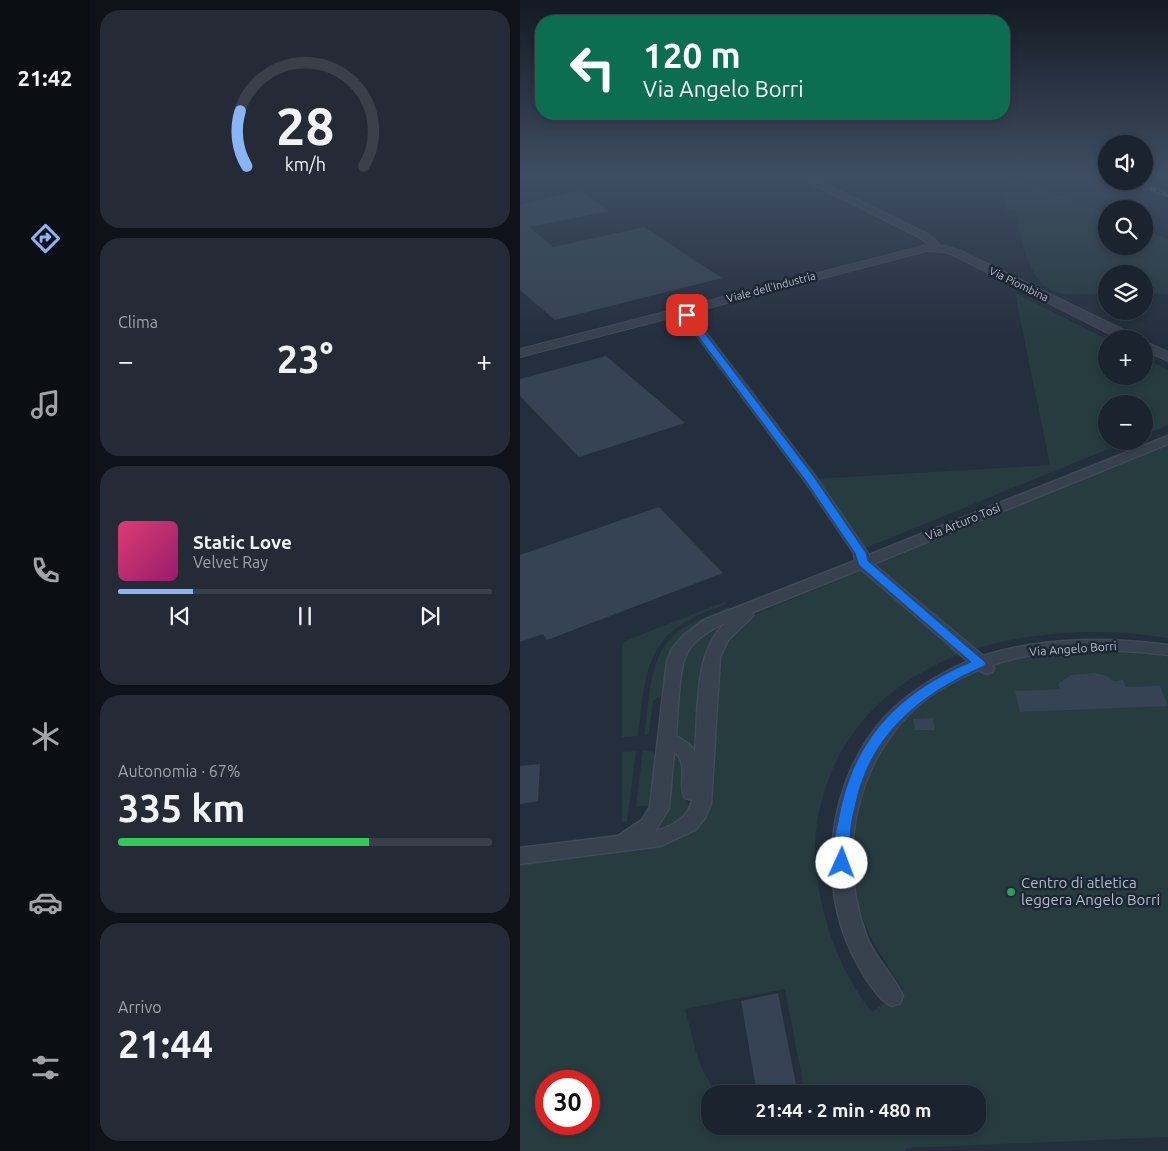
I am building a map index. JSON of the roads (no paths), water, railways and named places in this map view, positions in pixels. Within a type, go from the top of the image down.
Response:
[{"type":"street","name":"Via Piombina","points":[[909,230],[930,240],[936,248],[957,253],[1113,330]]},
{"type":"street","name":"Viale dell'Industria","points":[[520,353],[916,250],[936,248]]},
{"type":"street","points":[[683,310],[810,479],[860,553],[863,563],[983,666]]},
{"type":"street","points":[[1153,350],[1168,357]]},
{"type":"street","name":"Via Arturo Tosi","points":[[624,842],[649,825],[657,815],[667,739],[673,670],[677,655],[682,646],[696,633],[728,615],[759,605],[1168,440]]},
{"type":"street","name":"Via Arturo Tosi","points":[[520,856],[661,838],[688,825],[698,813],[701,804],[710,666],[714,649],[722,635],[732,624],[759,605]]},
{"type":"street","name":"Via Angelo Borri","points":[[892,996],[874,969],[855,934],[841,874],[842,840],[848,805],[859,771],[877,738],[900,710],[949,676],[1017,653],[1060,647],[1122,645],[1168,650]]},
{"type":"street","points":[[667,739],[682,747],[692,759],[692,798],[698,813]]},
{"type":"place","name":"Centro di atletica leggera Angelo Borri","points":[[1011,892]]}]
